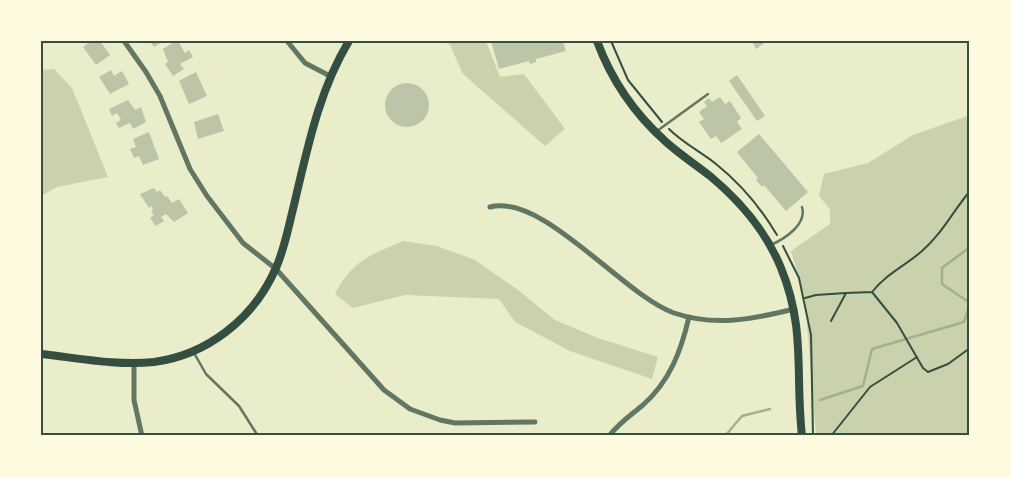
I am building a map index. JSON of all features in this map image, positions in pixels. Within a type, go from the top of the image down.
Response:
[{"type":"main road","points":[[41,354],[134,363],[171,358],[193,351],[215,340],[240,321],[261,297],[276,269],[315,120],[330,76],[349,41]]},
{"type":"main road","points":[[597,41],[614,78],[656,132],[728,192],[759,227],[770,246],[780,267],[794,309],[800,352],[802,436]]},
{"type":"street","points":[[124,41],[160,96],[190,169],[207,196],[243,243],[255,255],[276,269],[384,390],[410,409],[440,420],[455,423],[535,422]]},
{"type":"street","points":[[287,41],[305,63],[330,76]]},
{"type":"street","points":[[490,207],[506,205],[535,216],[580,246],[646,299],[660,307],[689,317],[714,321],[739,321],[794,309]]},
{"type":"street","points":[[609,436],[623,420],[644,404],[667,377],[682,344],[689,317]]},
{"type":"street","points":[[134,363],[136,415],[142,436]]},
{"type":"lane","points":[[656,132],[708,94]]},
{"type":"lane","points":[[770,246],[780,241],[802,222],[804,214],[802,207]]},
{"type":"lane","points":[[193,351],[206,374],[239,406],[258,436]]},
{"type":"path","points":[[611,41],[628,80],[665,125],[715,164],[762,210],[799,278],[805,298],[813,369],[813,436]]},
{"type":"path","points":[[805,298],[816,295],[872,292],[882,280],[921,252],[939,235],[970,191]]},
{"type":"path","points":[[872,292],[898,323],[916,357],[928,372],[935,371],[970,348]]},
{"type":"path","points":[[831,321],[846,293]]},
{"type":"path","points":[[831,436],[870,387],[916,357]]},
{"type":"green space","points":[[445,41],[486,41],[500,77],[524,74],[565,129],[545,146],[463,74],[450,45]]},
{"type":"green space","points":[[54,69],[72,88],[108,177],[57,187],[41,196],[41,70]]},
{"type":"green space","points":[[970,115],[970,436],[816,436],[805,298],[791,251],[830,224],[830,209],[819,196],[824,174],[868,163],[913,135]]},
{"type":"green space","points":[[403,241],[437,246],[475,260],[518,290],[555,320],[598,338],[658,357],[652,379],[570,351],[515,322],[499,299],[405,295],[353,308],[335,294],[341,283],[355,266],[371,255]]},
{"type":"building","points":[[91,41],[100,41],[110,55],[96,65],[83,47]]},
{"type":"building","points":[[150,41],[163,41],[154,47]]},
{"type":"building","points":[[178,41],[185,53],[189,50],[193,57],[180,64],[184,69],[173,76],[165,64],[168,62],[163,49]]},
{"type":"building","points":[[491,41],[563,41],[566,51],[536,59],[536,62],[530,64],[529,61],[499,69]]},
{"type":"building","points":[[752,41],[767,41],[756,49]]},
{"type":"building","points":[[111,70],[114,76],[122,71],[129,84],[110,94],[99,77]]},
{"type":"building","points":[[196,72],[207,96],[189,104],[179,81]]},
{"type":"building","points":[[737,75],[765,116],[757,121],[729,81]]},
{"type":"building","points":[[411,83],[423,89],[428,96],[428,114],[423,121],[416,126],[403,127],[395,124],[388,117],[385,101],[388,93],[395,86]]},
{"type":"building","points":[[720,97],[725,104],[730,101],[741,118],[737,122],[742,129],[721,143],[716,136],[711,139],[699,122],[704,119],[699,112],[707,106],[704,102],[709,98],[712,102]]},
{"type":"building","points":[[128,100],[135,110],[141,107],[146,122],[133,129],[130,123],[119,128],[116,123],[121,120],[117,113],[112,116],[109,109]]},
{"type":"building","points":[[218,114],[224,131],[198,139],[194,122]]},
{"type":"building","points":[[149,132],[159,159],[143,165],[139,156],[134,158],[130,149],[136,147],[133,139]]},
{"type":"building","points":[[759,134],[808,192],[786,211],[764,185],[762,187],[756,180],[758,178],[737,152]]},
{"type":"building","points":[[154,188],[157,192],[160,190],[172,203],[179,199],[188,213],[174,222],[166,214],[161,217],[164,221],[156,226],[150,218],[154,215],[151,212],[153,210],[151,206],[149,208],[140,194]]},
{"type":"waterway","points":[[970,247],[942,268],[942,284],[970,303]]},
{"type":"waterway","points":[[820,400],[863,386],[872,349],[964,322],[970,304]]},
{"type":"waterway","points":[[725,436],[742,416],[770,409]]}]
